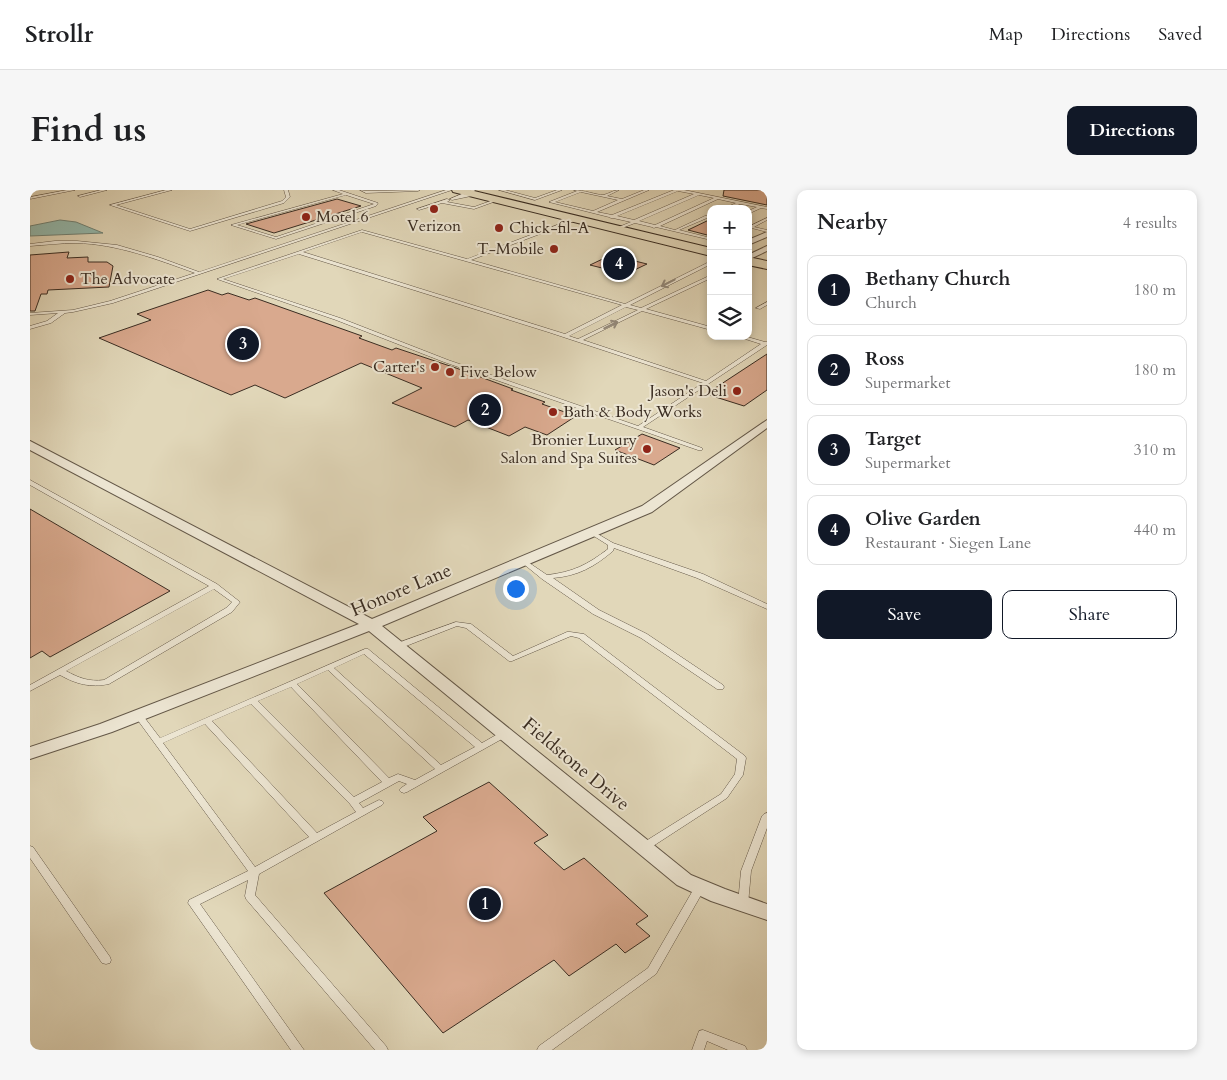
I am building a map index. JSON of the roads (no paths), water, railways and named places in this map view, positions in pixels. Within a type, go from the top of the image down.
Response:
[{"type":"main road","points":[[465,193],[500,192],[576,218],[707,251]]},
{"type":"main road","points":[[752,260],[767,266]]},
{"type":"street","points":[[752,241],[767,233]]},
{"type":"street","points":[[752,257],[767,248]]},
{"type":"street","name":"Honore Lane","points":[[30,753],[138,715],[371,625],[647,509],[767,424]]},
{"type":"street","name":"Fieldstone Drive","points":[[30,444],[371,625],[506,733],[684,880],[700,888],[767,912]]},
{"type":"lane","points":[[32,198],[72,190]]},
{"type":"lane","points":[[80,196],[111,190]]},
{"type":"lane","points":[[170,190],[112,205],[190,230],[283,202],[288,197],[286,190]]},
{"type":"lane","points":[[336,190],[376,202],[375,205],[276,238],[232,225],[345,194]]},
{"type":"lane","points":[[362,190],[418,190]]},
{"type":"lane","points":[[30,314],[65,311],[111,302],[450,190]]},
{"type":"lane","points":[[444,202],[474,208],[500,192],[536,199],[560,190]]},
{"type":"lane","points":[[576,190],[622,200]]},
{"type":"lane","points":[[602,196],[617,190]]},
{"type":"lane","points":[[592,212],[647,190]]},
{"type":"lane","points":[[611,217],[678,190],[767,208]]},
{"type":"lane","points":[[585,191],[551,202],[707,238]]},
{"type":"lane","points":[[419,209],[444,202],[465,193]]},
{"type":"lane","points":[[617,229],[698,194]]},
{"type":"lane","points":[[654,227],[718,198]]},
{"type":"lane","points":[[733,205],[739,202]]},
{"type":"lane","points":[[752,211],[760,207]]},
{"type":"lane","points":[[468,260],[576,218]]},
{"type":"lane","points":[[675,231],[707,218]]},
{"type":"lane","points":[[752,226],[767,219]]},
{"type":"lane","points":[[752,229],[767,233]]},
{"type":"lane","points":[[700,449],[446,361],[338,319],[218,279],[362,231],[707,328]]},
{"type":"lane","points":[[30,244],[70,242],[110,244],[136,250],[199,273]]},
{"type":"lane","points":[[298,252],[706,382]]},
{"type":"lane","points":[[565,336],[707,264]]},
{"type":"lane","points":[[579,340],[707,278]]},
{"type":"lane","points":[[767,303],[758,308],[767,310]]},
{"type":"lane","points":[[30,328],[49,322],[65,311]]},
{"type":"lane","points":[[752,340],[766,343]]},
{"type":"lane","points":[[638,428],[766,343]]},
{"type":"lane","points":[[30,482],[214,586],[236,602],[229,610],[106,682],[82,683],[60,671]]},
{"type":"lane","points":[[591,532],[611,544],[700,576],[767,607]]},
{"type":"lane","points":[[545,577],[580,572],[593,566],[611,550],[611,544]]},
{"type":"lane","points":[[523,561],[596,612],[644,636],[720,687]]},
{"type":"lane","points":[[30,688],[214,586]]},
{"type":"lane","points":[[398,646],[456,624],[468,626],[512,659],[570,634],[581,636],[742,758],[739,775],[724,796],[644,847]]},
{"type":"lane","points":[[158,742],[330,668],[364,651],[481,747]]},
{"type":"lane","points":[[330,668],[440,769]]},
{"type":"lane","points":[[292,683],[388,783]]},
{"type":"lane","points":[[253,701],[362,812]]},
{"type":"lane","points":[[138,715],[254,872],[250,896],[382,1050]]},
{"type":"lane","points":[[206,721],[316,838]]},
{"type":"lane","points":[[404,790],[506,733]]},
{"type":"lane","points":[[353,802],[398,777],[416,784]]},
{"type":"lane","points":[[298,1050],[193,903],[254,872],[379,803]]},
{"type":"lane","points":[[743,904],[746,871],[767,816]]},
{"type":"lane","points":[[30,850],[106,960]]},
{"type":"lane","points":[[543,1050],[652,971],[700,888]]},
{"type":"lane","points":[[698,1050],[703,1035],[741,1050]]},
{"type":"water","points":[[60,220],[76,222],[103,233],[30,236],[30,226]]},
{"type":"place","name":"Verizon","points":[[434,209]]},
{"type":"place","name":"Motel 6","points":[[306,217]]},
{"type":"place","name":"Chick-fil-A","points":[[499,228]]},
{"type":"place","name":"T-Mobile","points":[[554,249]]},
{"type":"place","name":"Olive Garden","points":[[619,264]]},
{"type":"place","name":"The Advocate","points":[[70,279]]},
{"type":"place","name":"Target","points":[[243,344]]},
{"type":"place","name":"Carter's","points":[[435,367]]},
{"type":"place","name":"Five Below","points":[[450,372]]},
{"type":"place","name":"Jason's Deli","points":[[737,391]]},
{"type":"place","name":"Ross","points":[[485,410]]},
{"type":"place","name":"Bath & Body Works","points":[[553,412]]},
{"type":"place","name":"Bronier Luxury Salon and Spa Suites","points":[[647,449]]},
{"type":"place","name":"Bethany Church","points":[[485,904]]}]
